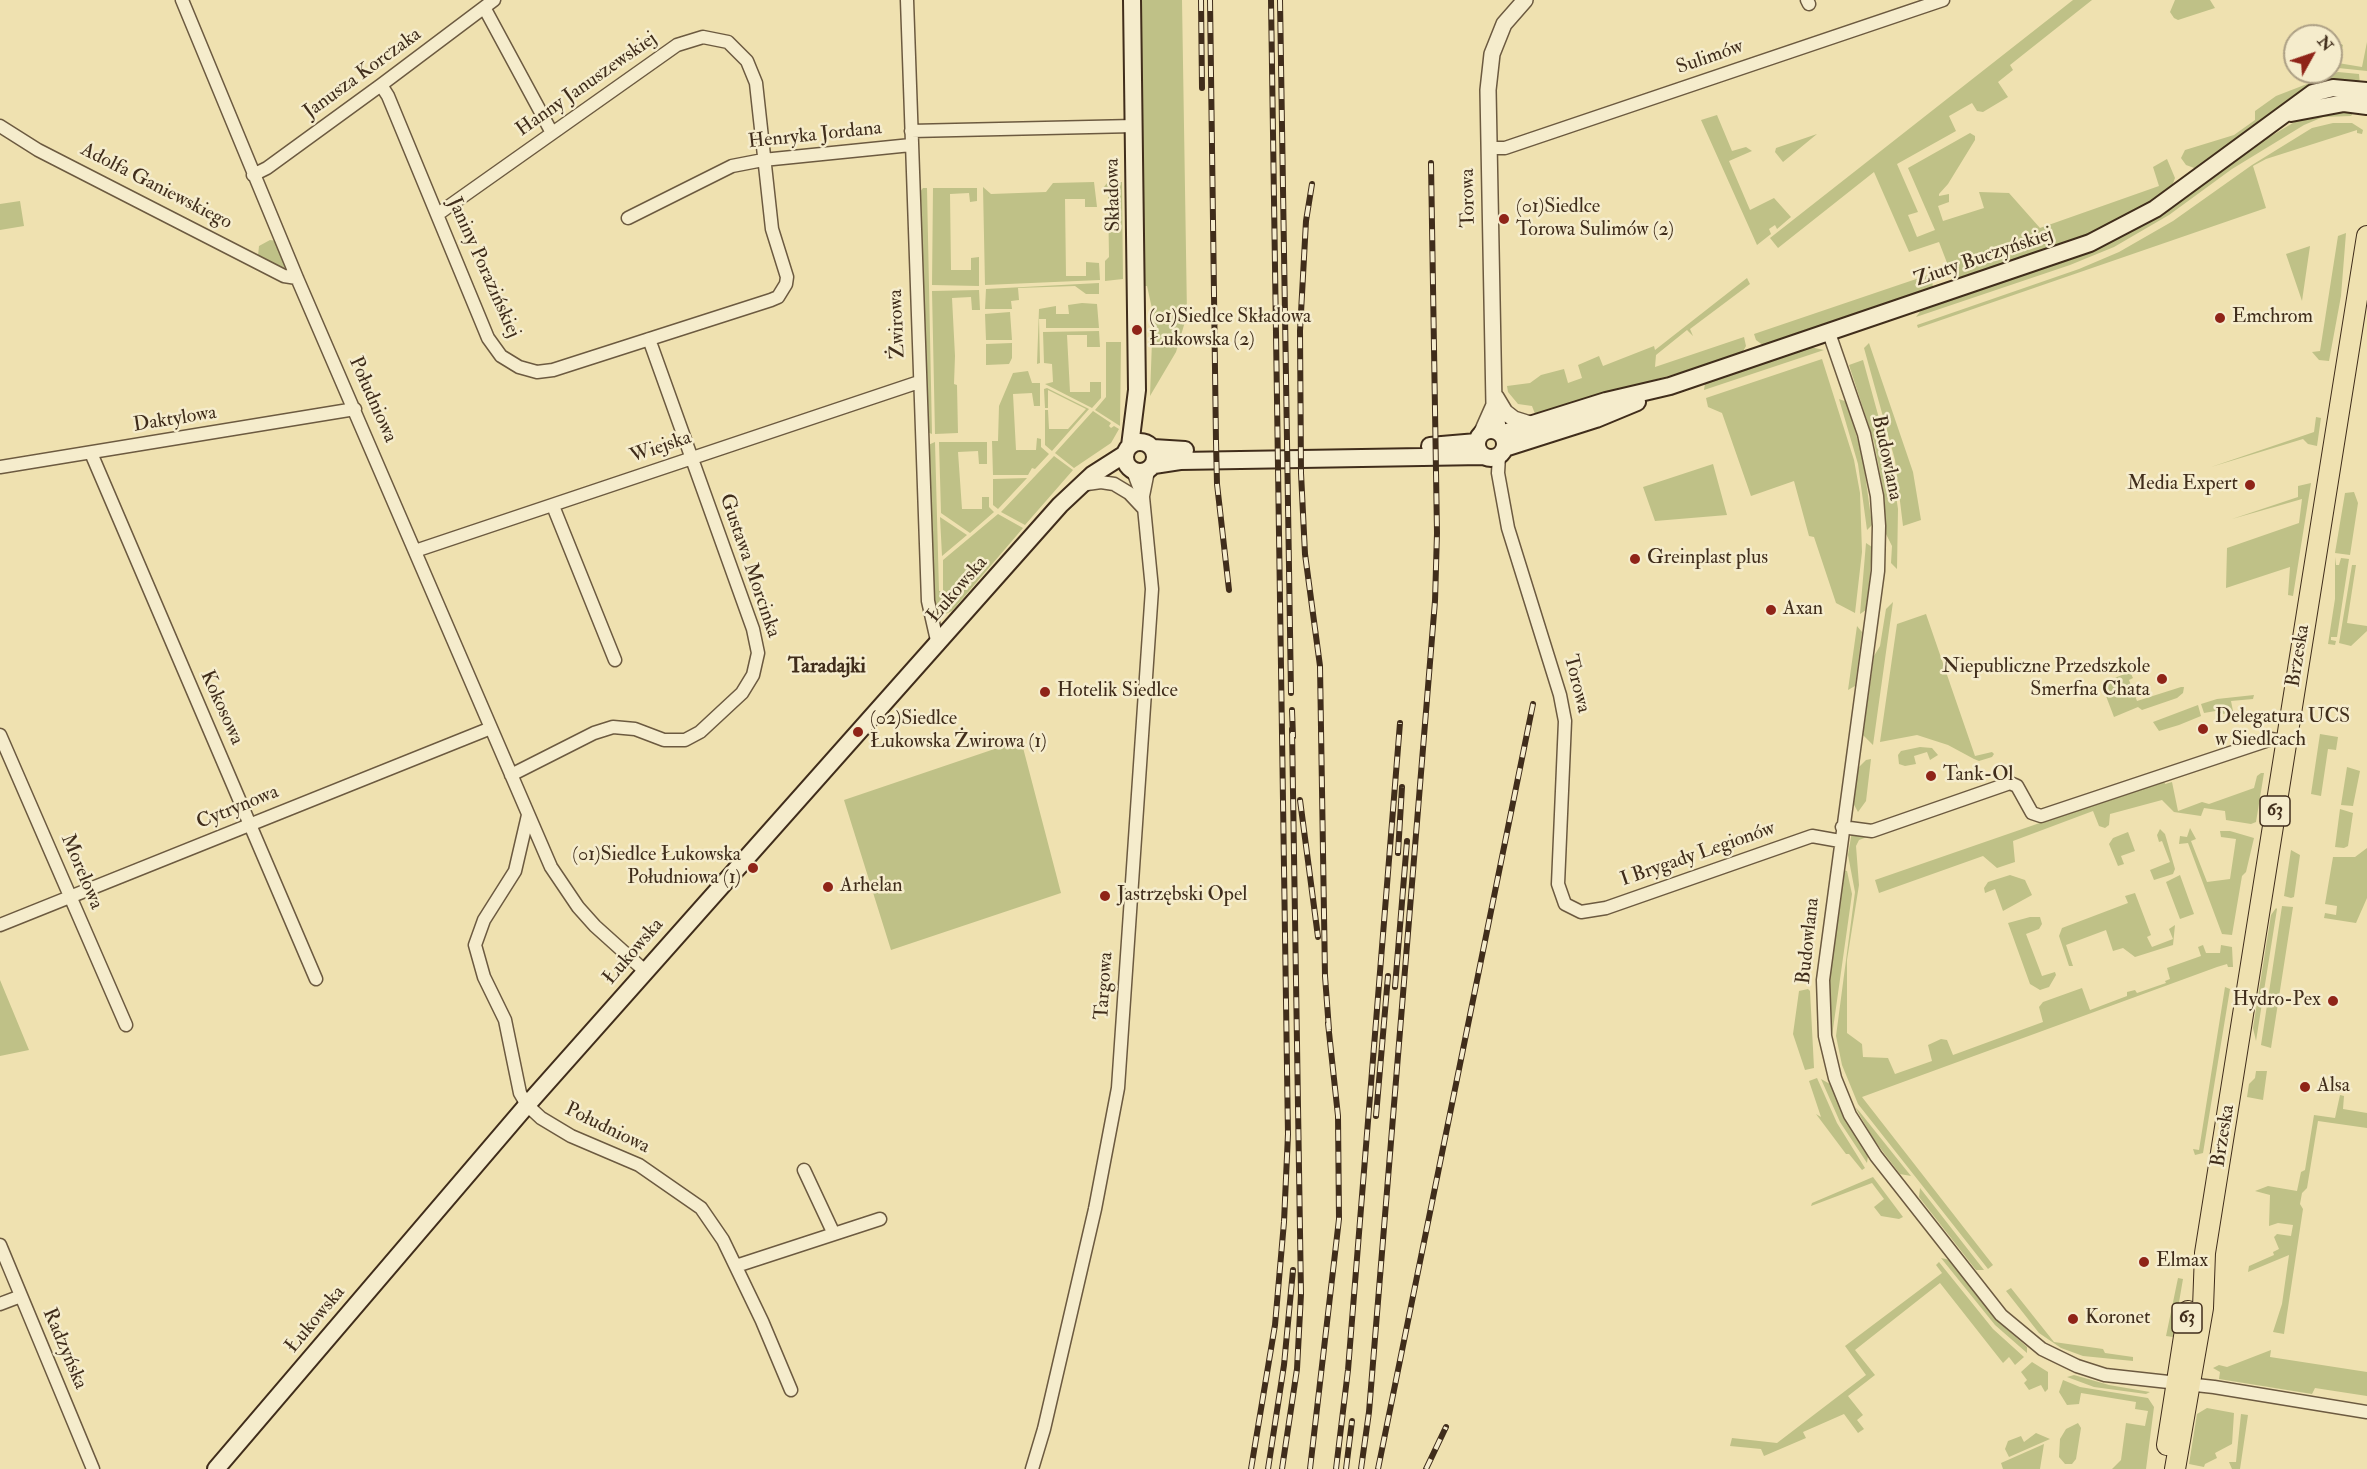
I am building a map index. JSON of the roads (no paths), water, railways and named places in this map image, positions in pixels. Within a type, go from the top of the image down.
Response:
[{"type":"main road","name":"Składowa","points":[[1132,0],[1139,458]]},
{"type":"main road","name":"Ziuty Buczyńskiej","points":[[1492,445],[1530,424],[1670,386],[2053,256],[2108,235],[2163,203],[2313,93],[2341,88],[2367,91]]},
{"type":"main road","name":"Ziuty Buczyńskiej","points":[[2284,114],[2344,103],[2367,106]]},
{"type":"main road","name":"Brzeska","points":[[2175,1469],[2189,1306],[2205,1254],[2367,237]]},
{"type":"main road","name":"Ziuty Buczyńskiej","points":[[1492,445],[1596,419],[1670,386]]},
{"type":"main road","name":"Łukowska","points":[[216,1469],[645,971],[1080,485],[1095,474],[1167,450],[1492,445]]},
{"type":"main road","name":"Brzeska","points":[[2165,1469],[2183,1384]]},
{"type":"street","name":"Południowa","points":[[182,0],[253,175],[550,867],[578,907],[645,971]]},
{"type":"street","name":"Żwirowa","points":[[907,0],[928,601],[938,645]]},
{"type":"street","name":"Torowa","points":[[1525,0],[1504,24],[1492,54],[1488,90],[1494,398],[1492,445],[1493,463],[1498,473],[1508,528],[1560,695],[1565,721],[1558,884],[1561,897],[1570,908]]},
{"type":"street","name":"Sulimów","points":[[1489,148],[1516,144],[1943,0]]},
{"type":"street","name":"Janusza Korczaka","points":[[253,175],[267,168],[489,4]]},
{"type":"street","points":[[489,4],[552,133]]},
{"type":"street","name":"Hanny Januszewskiej","points":[[438,214],[677,45],[704,37],[728,42],[747,61],[756,83],[772,229],[787,277],[783,291]]},
{"type":"street","name":"Janiny Porazińskiej","points":[[381,85],[438,214],[488,338],[501,356],[510,363],[537,372],[553,370],[771,300],[783,291]]},
{"type":"street","name":"Adolfa Ganiewskiego","points":[[0,126],[38,150],[284,276],[297,278]]},
{"type":"street","points":[[911,131],[1134,126]]},
{"type":"street","name":"Henryka Jordana","points":[[628,218],[732,166],[763,160],[911,145]]},
{"type":"street","name":"Budowlana","points":[[1829,333],[1864,434],[1877,496],[1879,526],[1878,572],[1826,943],[1823,1010],[1825,1036],[1835,1078],[1855,1123],[1876,1156],[1990,1300],[2027,1339],[2061,1359],[2093,1371],[2367,1412]]},
{"type":"street","name":"Gustawa Morcinka","points":[[511,775],[594,733],[613,726],[635,729],[664,740],[685,740],[700,732],[742,693],[753,675],[758,653],[753,629],[649,339]]},
{"type":"street","name":"Wiejska","points":[[415,551],[919,382]]},
{"type":"street","points":[[1494,398],[1504,412],[1514,419],[1530,424]]},
{"type":"street","name":"Daktylowa","points":[[0,467],[355,409]]},
{"type":"street","name":"Kokosowa","points":[[91,453],[316,979]]},
{"type":"street","name":"Targowa","points":[[1032,1469],[1044,1429],[1095,1209],[1118,1088],[1152,589],[1139,458]]},
{"type":"street","points":[[1080,485],[1101,482],[1114,484],[1144,503]]},
{"type":"street","points":[[553,506],[615,660]]},
{"type":"street","name":"Cytrynowa","points":[[0,925],[491,728]]},
{"type":"street","name":"Morelowa","points":[[0,735],[126,1025]]},
{"type":"street","points":[[1842,827],[1872,831],[2010,783],[2017,786],[2028,808],[2041,816],[2272,739],[2286,742]]},
{"type":"street","name":"Południowa","points":[[528,814],[515,871],[484,920],[475,945],[484,977],[505,1020],[516,1081],[528,1105],[541,1118],[571,1136],[639,1166],[692,1200],[715,1225],[736,1266],[791,1390]]},
{"type":"street","name":"I Brygady Legionów","points":[[1570,908],[1581,912],[1606,908],[1812,836],[1840,842]]},
{"type":"street","points":[[804,1170],[833,1232]]},
{"type":"street","points":[[736,1266],[833,1232],[880,1219]]},
{"type":"street","name":"Radzyńska","points":[[0,1245],[93,1469]]},
{"type":"street","points":[[0,1304],[21,1296]]},
{"type":"railway","points":[[1201,0],[1202,88]]},
{"type":"railway","points":[[1210,0],[1217,484],[1229,590]]},
{"type":"railway","points":[[1251,1469],[1275,1325],[1284,1222],[1288,1134],[1271,0]]},
{"type":"railway","points":[[1280,0],[1291,693]]},
{"type":"railway","points":[[1361,1469],[1369,1412],[1435,601],[1437,533],[1431,163]]},
{"type":"railway","points":[[1312,184],[1306,221],[1300,331],[1301,473],[1305,554],[1320,666],[1325,976],[1329,1030]]},
{"type":"railway","points":[[1378,1469],[1533,704]]},
{"type":"railway","points":[[1292,710],[1293,737]]},
{"type":"railway","points":[[1336,1469],[1348,1370],[1400,723]]},
{"type":"railway","points":[[1282,1469],[1297,1369],[1301,1294],[1292,729]]},
{"type":"railway","points":[[1398,853],[1402,787]]},
{"type":"railway","points":[[1300,800],[1318,937]]},
{"type":"railway","points":[[1395,987],[1407,841]]},
{"type":"railway","points":[[1376,1116],[1388,976]]},
{"type":"railway","points":[[1310,1469],[1339,1219],[1338,1116],[1328,1023]]},
{"type":"railway","points":[[1268,1469],[1284,1365],[1293,1270]]},
{"type":"railway","points":[[1346,1469],[1352,1421]]},
{"type":"railway","points":[[1426,1469],[1446,1427]]},
{"type":"place","name":"(01)Siedlce Torowa Sulimów (2)","points":[[1504,219]]},
{"type":"place","name":"Emchrom","points":[[2220,318]]},
{"type":"place","name":"(01)Siedlce Składowa Łukowska (2)","points":[[1137,330]]},
{"type":"place","name":"Media Expert","points":[[2250,485]]},
{"type":"place","name":"Greinplast plus","points":[[1635,559]]},
{"type":"place","name":"Axan","points":[[1771,610]]},
{"type":"place","name":"Niepubliczne Przedszkole Smerfna Chata","points":[[2162,679]]},
{"type":"place","name":"Hotelik Siedlce","points":[[1045,692]]},
{"type":"place","name":"Delegatura UCS w Siedlcach","points":[[2203,729]]},
{"type":"place","name":"(02)Siedlce Łukowska Żwirowa (1)","points":[[858,732]]},
{"type":"place","name":"Tank-Ol","points":[[1931,776]]},
{"type":"place","name":"(01)Siedlce Łukowska Południowa (1)","points":[[753,868]]},
{"type":"place","name":"Arhelan","points":[[828,887]]},
{"type":"place","name":"Jastrzębski Opel","points":[[1105,896]]},
{"type":"place","name":"Hydro-Pex","points":[[2333,1001]]},
{"type":"place","name":"Alsa","points":[[2305,1087]]},
{"type":"place","name":"Elmax","points":[[2144,1262]]},
{"type":"place","name":"Koronet","points":[[2073,1319]]},
{"type":"district","name":"Taradajki","points":[[827,667]]}]
